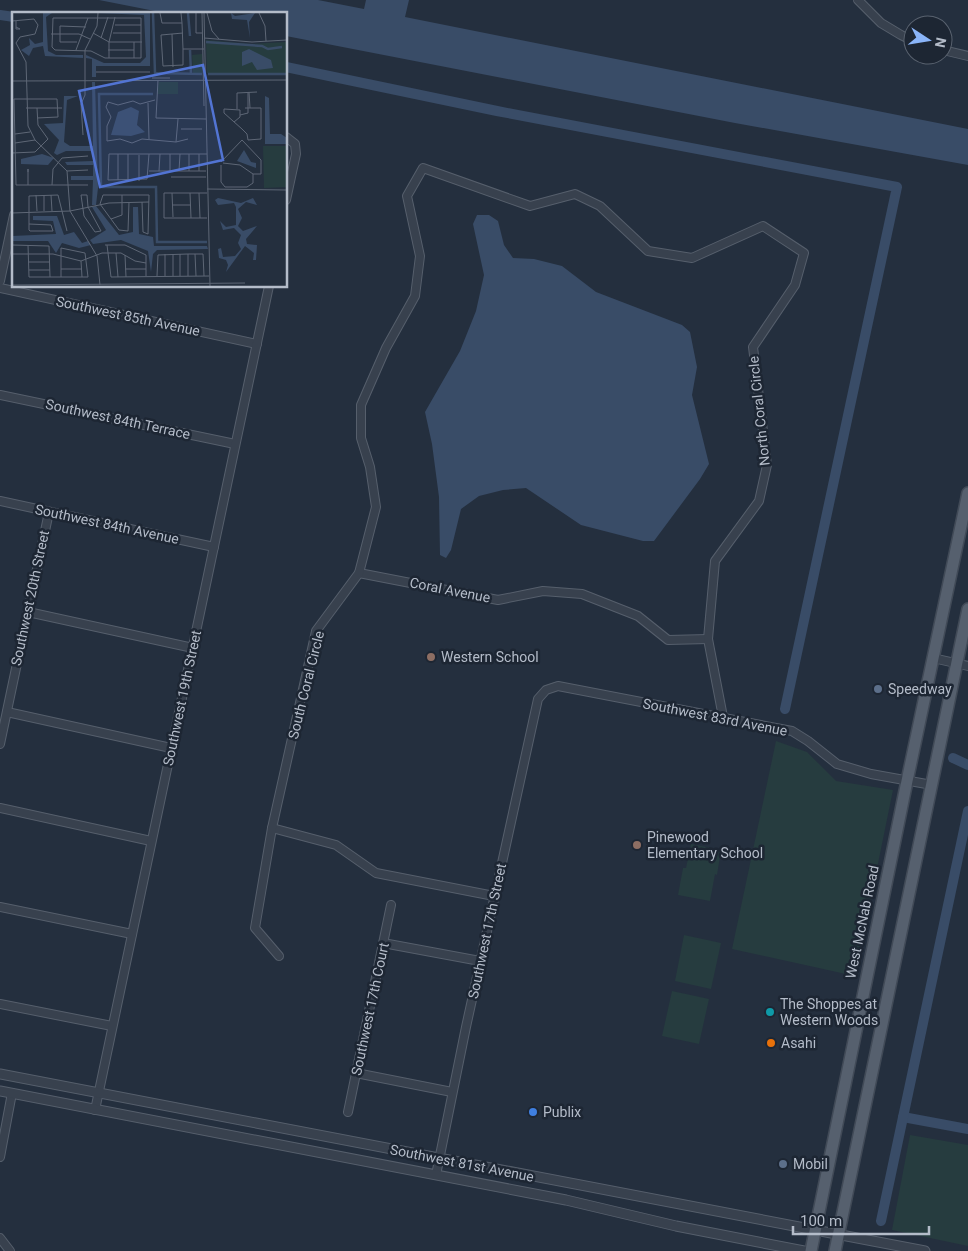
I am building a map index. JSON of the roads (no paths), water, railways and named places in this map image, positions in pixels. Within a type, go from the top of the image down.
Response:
[{"type":"main road","name":"West McNab Road","points":[[811,1251],[932,658],[968,493]]},
{"type":"main road","points":[[835,1251],[932,785],[962,665],[968,609]]},
{"type":"street","points":[[858,0],[881,23],[903,37]]},
{"type":"street","points":[[953,52],[968,56]]},
{"type":"street","points":[[288,139],[295,144],[296,154],[288,191]]},
{"type":"street","name":"North Coral Circle","points":[[423,168],[530,206],[575,194],[600,206],[648,251],[692,258],[763,226],[804,253],[794,285],[753,347],[767,465],[759,501],[715,561],[708,639],[723,717]]},
{"type":"street","name":"South Coral Circle","points":[[279,956],[255,928],[272,828],[316,631],[359,573],[376,507],[370,467],[361,438],[360,405],[386,348],[415,296],[420,256],[407,196],[423,168]]},
{"type":"street","points":[[0,281],[12,224]]},
{"type":"street","name":"Southwest 85th Avenue","points":[[0,288],[257,344]]},
{"type":"street","name":"Southwest 19th Street","points":[[95,1110],[268,288]]},
{"type":"street","name":"Southwest 84th Terrace","points":[[0,394],[236,444]]},
{"type":"street","name":"Southwest 84th Avenue","points":[[0,501],[214,547]]},
{"type":"street","name":"Southwest 20th Street","points":[[0,744],[49,512]]},
{"type":"street","name":"Coral Avenue","points":[[359,573],[498,600],[543,591],[582,594],[638,616],[668,640],[708,639]]},
{"type":"street","points":[[28,612],[193,648]]},
{"type":"street","points":[[932,658],[962,665]]},
{"type":"street","name":"Southwest 83rd Avenue","points":[[546,690],[558,686],[792,731],[837,764],[871,774],[932,785]]},
{"type":"street","name":"Southwest 17th Street","points":[[436,1175],[480,960],[538,699],[546,690]]},
{"type":"street","points":[[7,712],[170,748]]},
{"type":"street","points":[[0,808],[151,841]]},
{"type":"street","points":[[272,828],[336,845],[376,873],[494,896]]},
{"type":"street","name":"Southwest 17th Court","points":[[348,1112],[391,906]]},
{"type":"street","points":[[0,907],[132,934]]},
{"type":"street","points":[[383,943],[480,960]]},
{"type":"street","points":[[0,1004],[112,1026]]},
{"type":"street","points":[[356,1073],[452,1092]]},
{"type":"street","name":"Southwest 81st Avenue","points":[[0,1074],[925,1251]]},
{"type":"street","name":"Southwest 81st Avenue","points":[[0,1093],[12,1093],[566,1200],[676,1226],[804,1251]]},
{"type":"street","points":[[0,1157],[12,1093]]},
{"type":"street","points":[[0,1238],[10,1251]]},
{"type":"water","points":[[99,0],[318,0],[364,9],[366,0],[409,0],[405,17],[968,129],[968,165],[735,123],[288,36],[288,12],[160,12]]},
{"type":"water","points":[[477,215],[489,215],[498,221],[504,245],[513,258],[534,259],[562,266],[596,292],[682,325],[690,332],[697,367],[692,395],[709,464],[654,541],[643,541],[581,525],[526,488],[503,490],[479,496],[461,509],[451,550],[446,558],[440,555],[439,497],[432,444],[425,412],[460,351],[476,311],[484,275],[473,224]]},
{"type":"waterway","points":[[0,15],[12,17]]},
{"type":"waterway","points":[[288,67],[497,111],[897,187],[785,709]]},
{"type":"waterway","points":[[953,758],[968,765]]},
{"type":"waterway","points":[[881,1221],[968,811]]},
{"type":"waterway","points":[[903,1117],[968,1129]]},
{"type":"place","name":"Western School","points":[[431,657]]},
{"type":"place","name":"Speedway","points":[[878,689]]},
{"type":"place","name":"Pinewood Elementary School","points":[[637,845]]},
{"type":"place","name":"The Shoppes at Western Woods","points":[[770,1012]]},
{"type":"place","name":"Asahi","points":[[771,1043]]},
{"type":"place","name":"Publix","points":[[533,1112]]},
{"type":"place","name":"Mobil","points":[[783,1164]]}]
